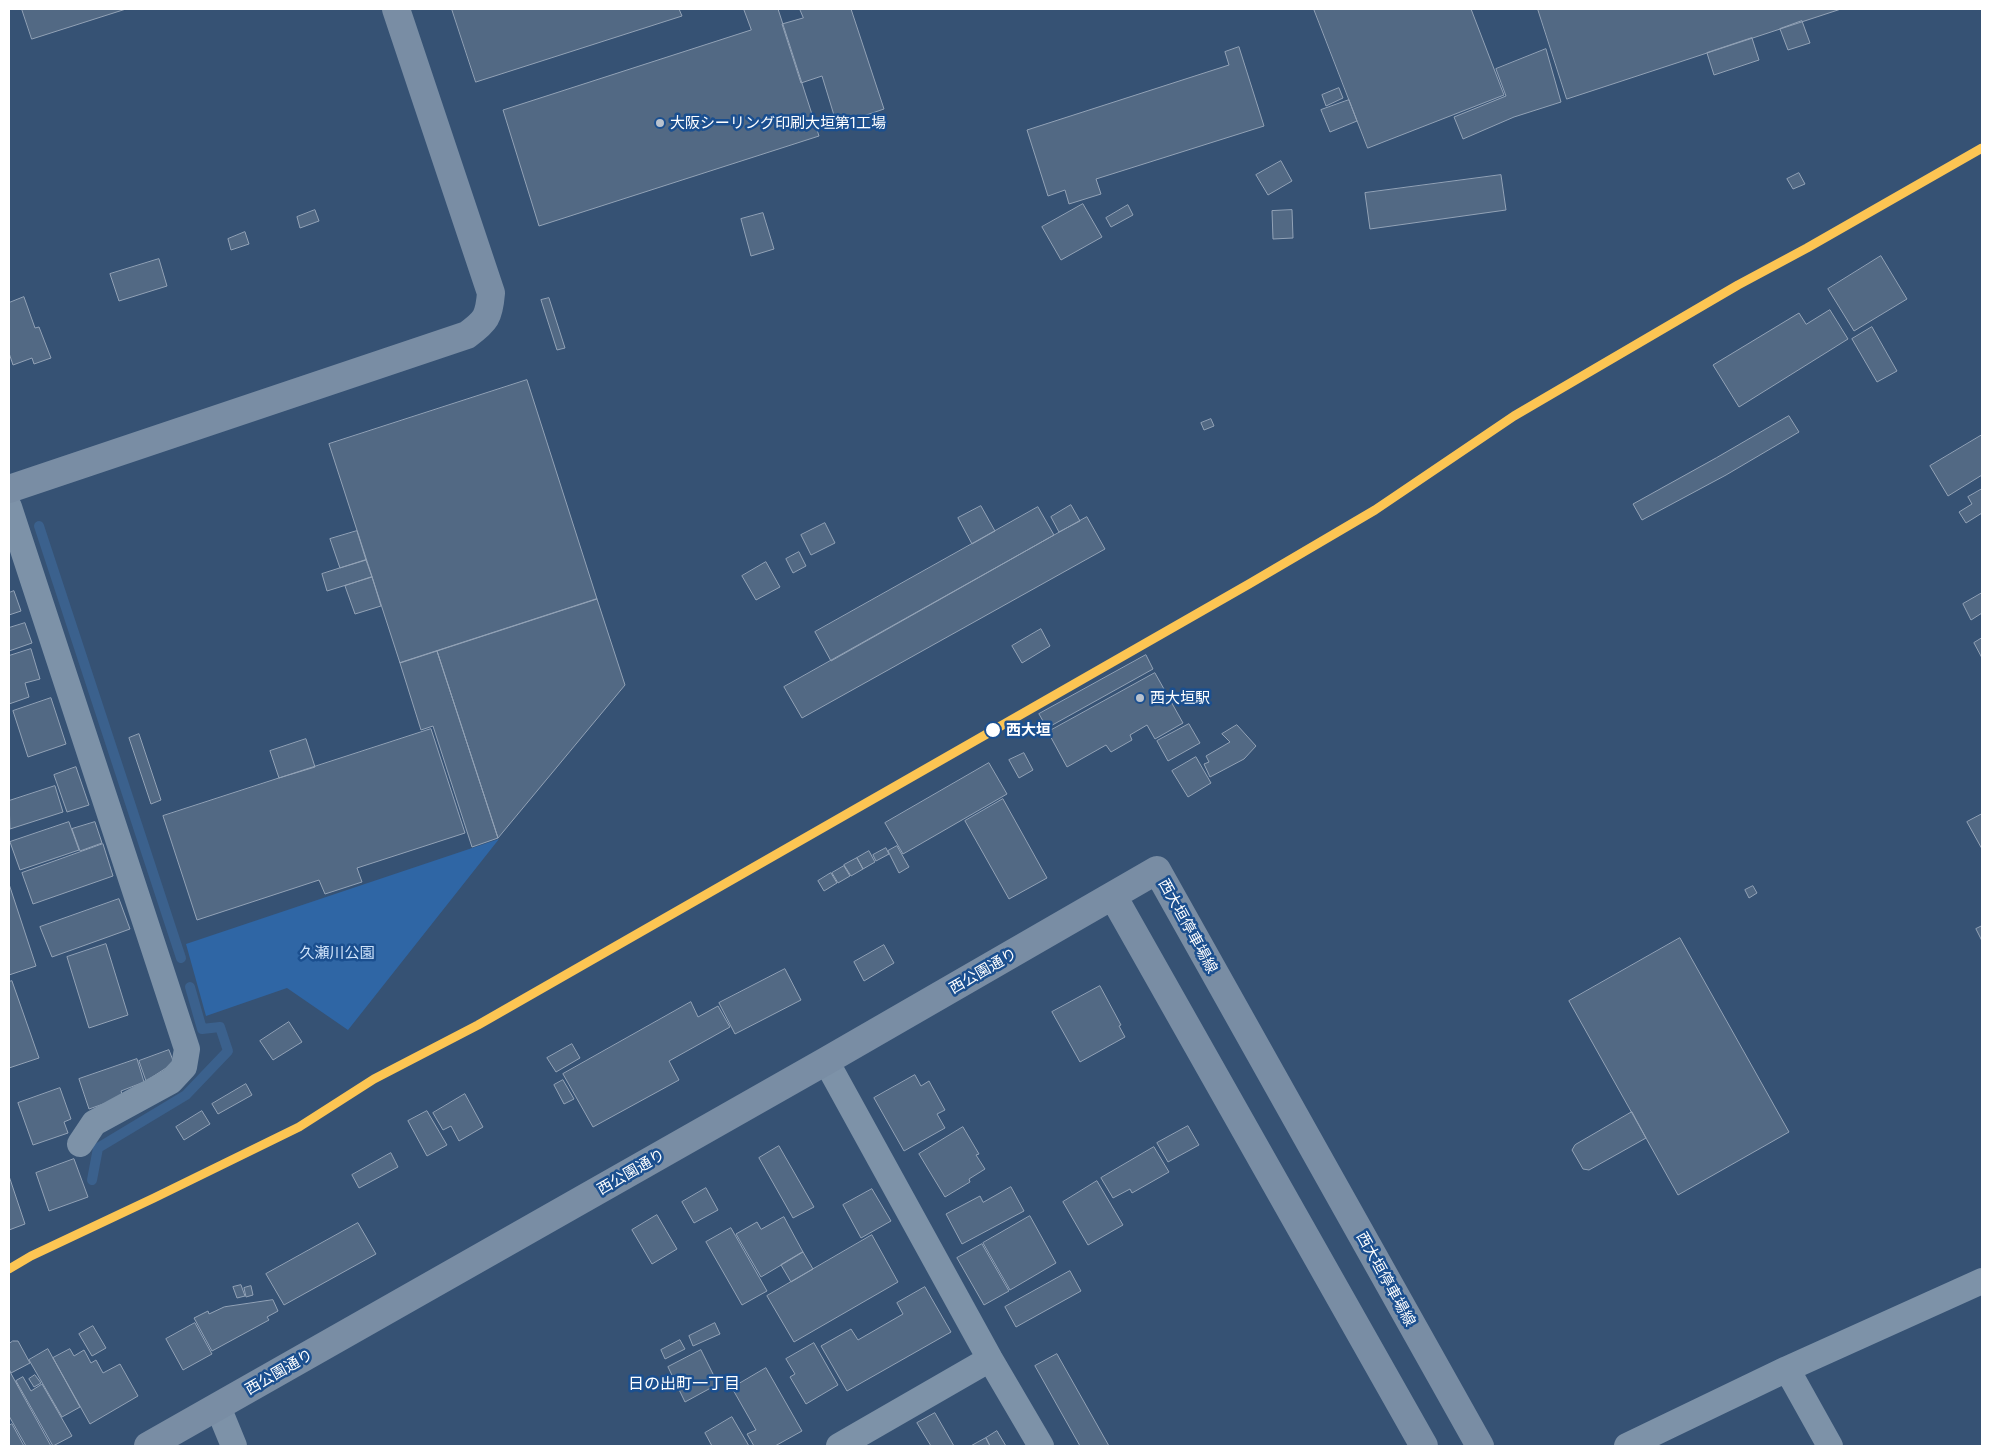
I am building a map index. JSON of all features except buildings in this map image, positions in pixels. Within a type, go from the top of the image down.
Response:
[{"type":"street","points":[[9,489],[466,335],[484,322],[490,306],[492,293],[396,9]]},
{"type":"street","points":[[9,507],[187,1049],[184,1067],[171,1081],[94,1123],[80,1144]]},
{"type":"street","name":"西大垣停車場線","points":[[1113,896],[1157,870],[1480,1446]]},
{"type":"street","points":[[1113,896],[1424,1446]]},
{"type":"street","name":"西公園通り","points":[[148,1446],[1113,896]]},
{"type":"street","points":[[826,1061],[990,1358],[1041,1446]]},
{"type":"street","points":[[1627,1446],[1787,1369],[1982,1281]]},
{"type":"street","points":[[839,1446],[990,1358]]},
{"type":"street","points":[[1787,1369],[1830,1446]]},
{"type":"street","points":[[218,1407],[234,1446]]},
{"type":"green space","name":"久瀬川公園","points":[[499,839],[348,1030],[287,988],[206,1016],[186,944]]},
{"type":"waterway","points":[[39,526],[181,958]]},
{"type":"waterway","points":[[92,1180],[98,1148],[186,1095],[228,1051],[220,1027],[202,1029],[190,987]]},
{"type":"transit line","points":[[9,1269],[31,1256],[299,1127],[374,1079],[478,1025],[1249,584],[1375,510],[1514,416],[1738,285],[1807,248],[1982,148]]},
{"type":"place","name":"大阪シーリング印刷大垣第1工場","points":[[660,123]]},
{"type":"place","name":"西大垣駅","points":[[1140,698]]},
{"type":"place","name":"西大垣","points":[[993,730]]},
{"type":"district","name":"日の出町一丁目","points":[[684,1384]]}]
